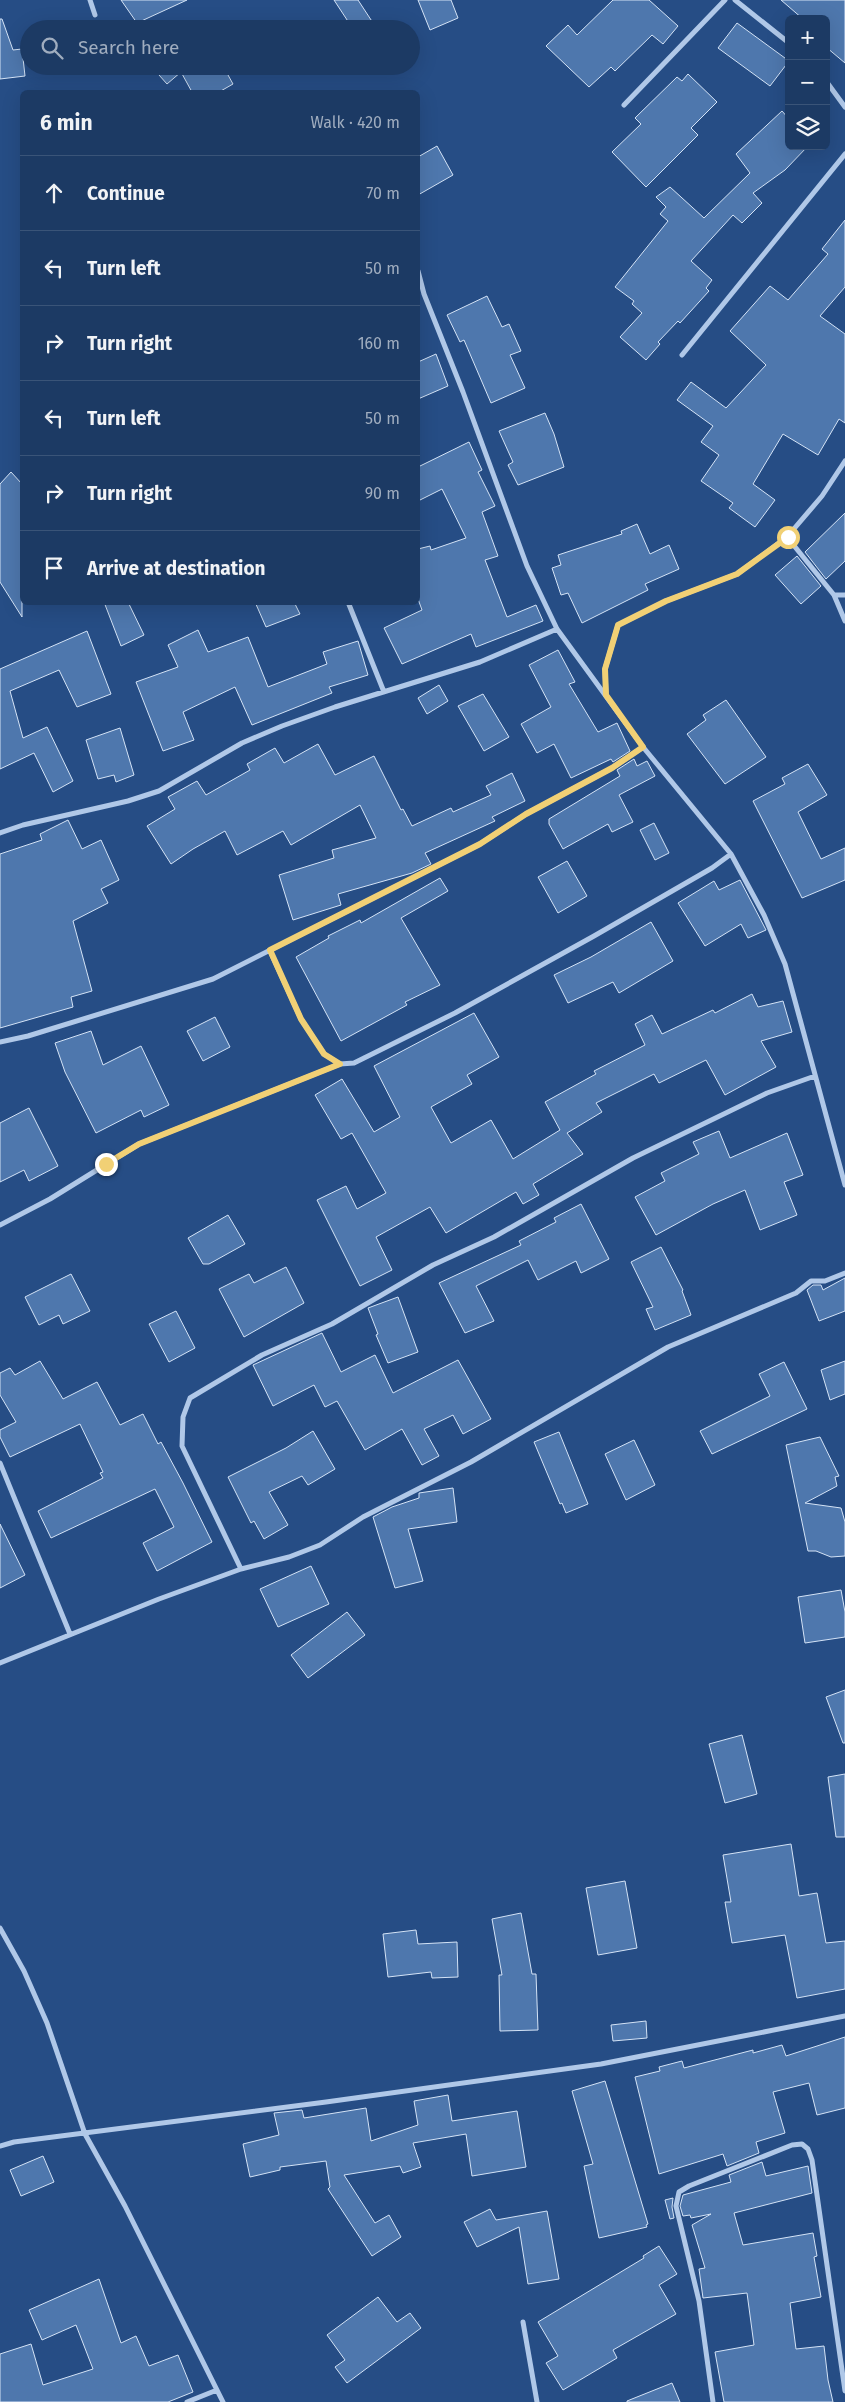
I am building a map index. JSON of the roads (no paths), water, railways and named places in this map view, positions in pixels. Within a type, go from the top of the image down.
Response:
[{"type":"street","points":[[90,0],[96,15]]},
{"type":"street","points":[[624,105],[725,0]]},
{"type":"street","points":[[735,0],[785,41]]},
{"type":"street","points":[[830,86],[845,107]]},
{"type":"street","points":[[682,354],[845,154]]},
{"type":"street","points":[[420,278],[424,294],[463,392],[523,558],[558,629],[643,747],[730,854],[764,915],[785,964],[845,1184]]},
{"type":"street","points":[[606,695],[605,669],[618,625],[666,601],[737,574],[788,537],[822,496],[845,462]]},
{"type":"street","points":[[788,537],[834,595],[845,621]]},
{"type":"street","points":[[834,595],[845,595]]},
{"type":"street","points":[[349,605],[384,692]]},
{"type":"street","points":[[0,833],[23,824],[128,801],[159,791],[242,743],[335,707],[480,662],[558,629]]},
{"type":"street","points":[[0,1042],[28,1036],[213,979],[480,844],[534,810],[612,768],[643,747]]},
{"type":"street","points":[[0,1225],[50,1199],[139,1144],[340,1064],[354,1063],[367,1058],[455,1013],[594,936],[712,868],[730,854]]},
{"type":"street","points":[[270,950],[301,1019],[324,1054],[340,1064]]},
{"type":"street","points":[[241,1569],[182,1446],[183,1416],[190,1398],[262,1355],[332,1324],[433,1265],[494,1237],[633,1158],[767,1093],[815,1076]]},
{"type":"street","points":[[0,1663],[70,1634],[241,1569],[289,1557],[320,1545],[363,1517],[471,1462],[668,1347],[796,1292],[811,1281],[825,1281],[845,1273]]},
{"type":"street","points":[[0,1463],[70,1634]]},
{"type":"street","points":[[0,1928],[24,1971],[47,2023],[85,2134],[129,2214],[223,2402]]},
{"type":"street","points":[[0,2146],[601,2064],[845,2016]]},
{"type":"street","points":[[713,2402],[699,2301],[676,2206],[679,2192],[689,2186],[792,2145],[802,2144],[808,2149],[812,2160],[845,2391]]},
{"type":"street","points":[[523,2322],[537,2402]]},
{"type":"street","points":[[187,2402],[217,2390]]}]
